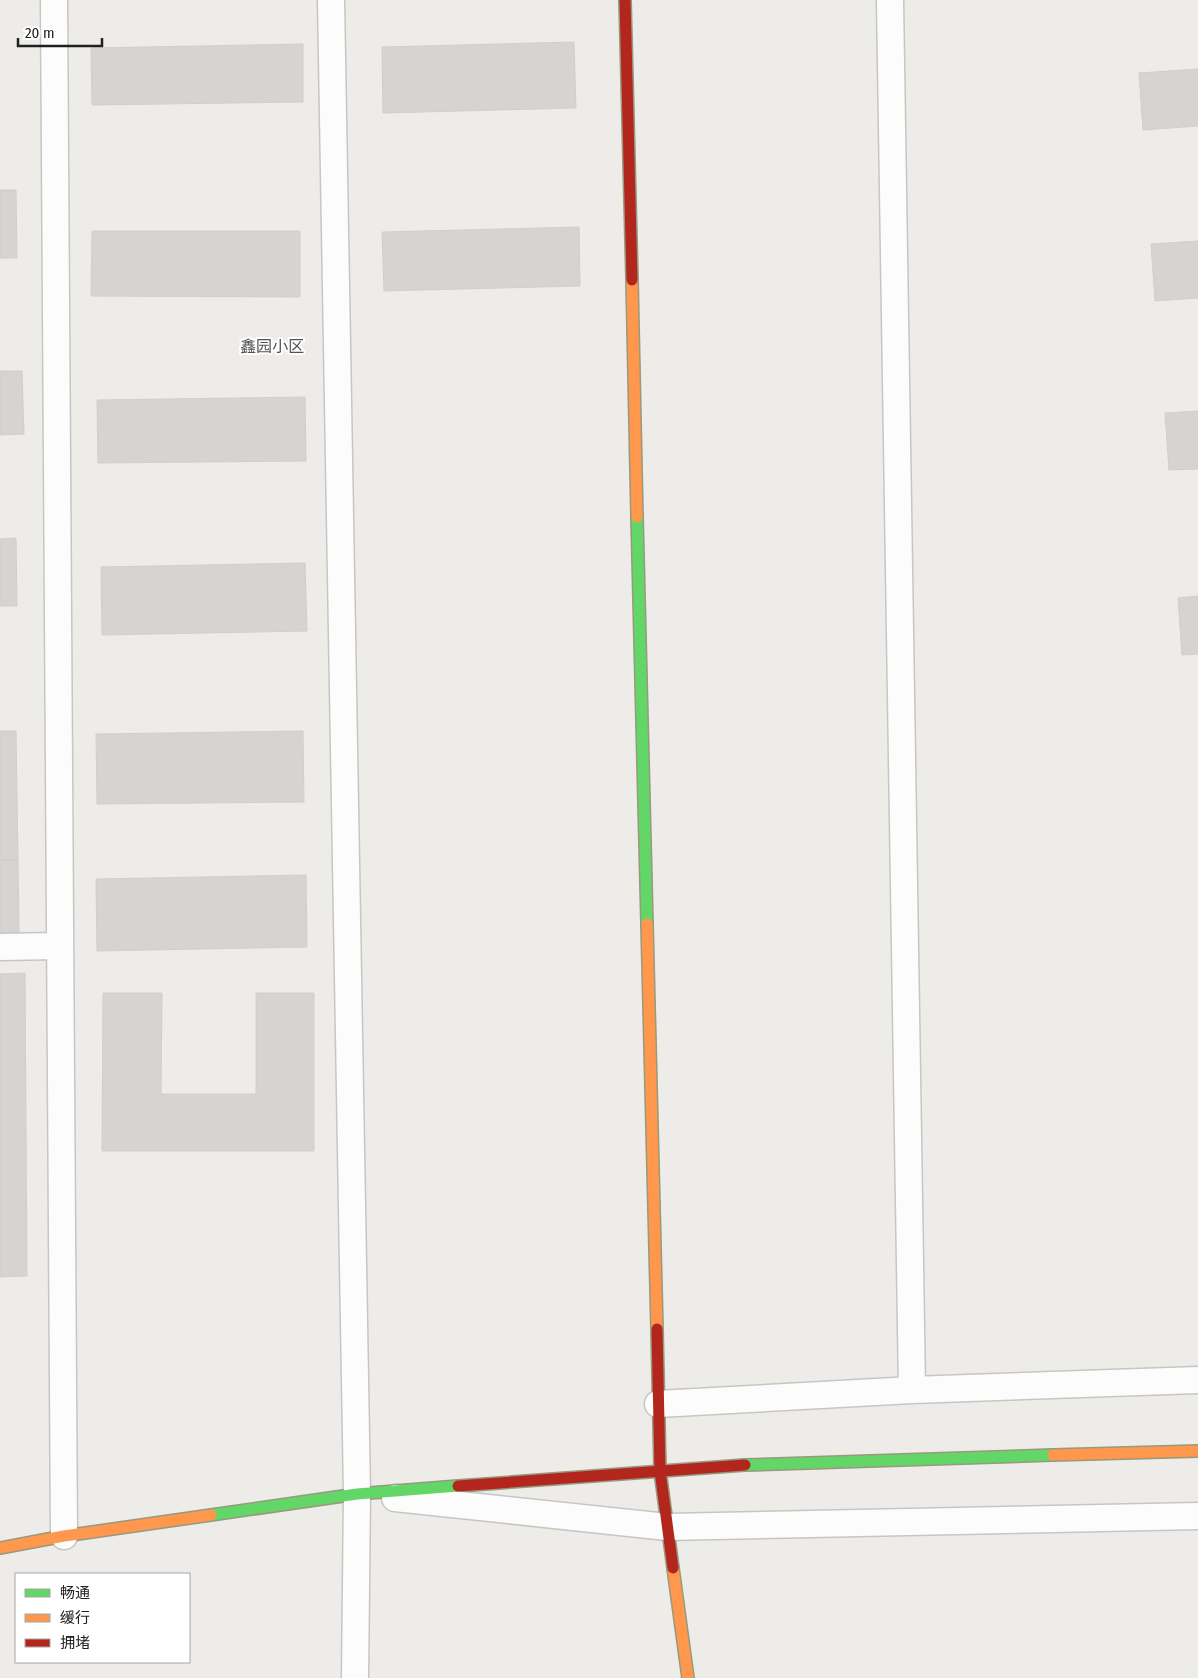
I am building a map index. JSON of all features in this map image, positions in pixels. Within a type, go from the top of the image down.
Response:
[{"type":"street","points":[[54,0],[64,1536]]},
{"type":"street","points":[[331,0],[357,1494],[354,1678]]},
{"type":"street","points":[[625,0],[660,1471],[688,1678]]},
{"type":"street","points":[[890,0],[912,1390]]},
{"type":"street","points":[[0,947],[60,946]]},
{"type":"street","points":[[658,1404],[912,1390],[1198,1380]]},
{"type":"street","points":[[0,1548],[64,1536],[357,1494],[774,1463],[1198,1452]]},
{"type":"street","points":[[357,1494],[667,1527],[1198,1516]]},
{"type":"building","points":[[574,42],[576,108],[383,113],[382,47]]},
{"type":"building","points":[[303,44],[303,102],[92,105],[91,48]]},
{"type":"building","points":[[1198,69],[1198,126],[1143,130],[1139,73]]},
{"type":"building","points":[[0,190],[16,190],[17,258],[0,258]]},
{"type":"building","points":[[579,227],[580,286],[384,291],[382,232]]},
{"type":"building","points":[[92,231],[300,231],[300,297],[91,296]]},
{"type":"building","points":[[1198,241],[1198,298],[1155,301],[1151,244]]},
{"type":"building","points":[[0,371],[22,371],[24,434],[0,435]]},
{"type":"building","points":[[305,397],[306,461],[98,463],[97,400]]},
{"type":"building","points":[[1198,411],[1198,469],[1169,470],[1165,413]]},
{"type":"building","points":[[16,538],[17,606],[0,606],[0,539]]},
{"type":"building","points":[[305,563],[307,631],[102,635],[101,567]]},
{"type":"building","points":[[1198,596],[1198,654],[1182,655],[1178,598]]},
{"type":"building","points":[[0,731],[16,731],[18,860],[0,860]]},
{"type":"building","points":[[303,731],[304,802],[97,804],[96,734]]},
{"type":"building","points":[[0,860],[18,860],[19,932],[0,933]]},
{"type":"building","points":[[306,875],[307,947],[97,951],[96,879]]},
{"type":"building","points":[[25,973],[27,1276],[0,1277],[0,974]]},
{"type":"building","points":[[103,993],[162,993],[161,1094],[256,1094],[256,993],[314,993],[314,1151],[102,1151]]},
{"type":"traffic: fast","points":[[637,517],[647,924]]},
{"type":"traffic: fast","points":[[745,1465],[1053,1455]]},
{"type":"traffic: fast","points":[[211,1515],[357,1494],[458,1486]]},
{"type":"traffic: slow","points":[[632,280],[637,517]]},
{"type":"traffic: slow","points":[[647,924],[657,1329]]},
{"type":"traffic: slow","points":[[1053,1455],[1198,1451]]},
{"type":"traffic: slow","points":[[0,1548],[64,1536],[211,1515]]},
{"type":"traffic: slow","points":[[673,1568],[688,1678]]},
{"type":"traffic: jam","points":[[625,0],[632,280]]},
{"type":"traffic: jam","points":[[657,1329],[660,1471],[673,1568]]},
{"type":"traffic: jam","points":[[458,1486],[745,1465]]},
{"type":"district","name":"鑫园小区","points":[[272,346]]}]
